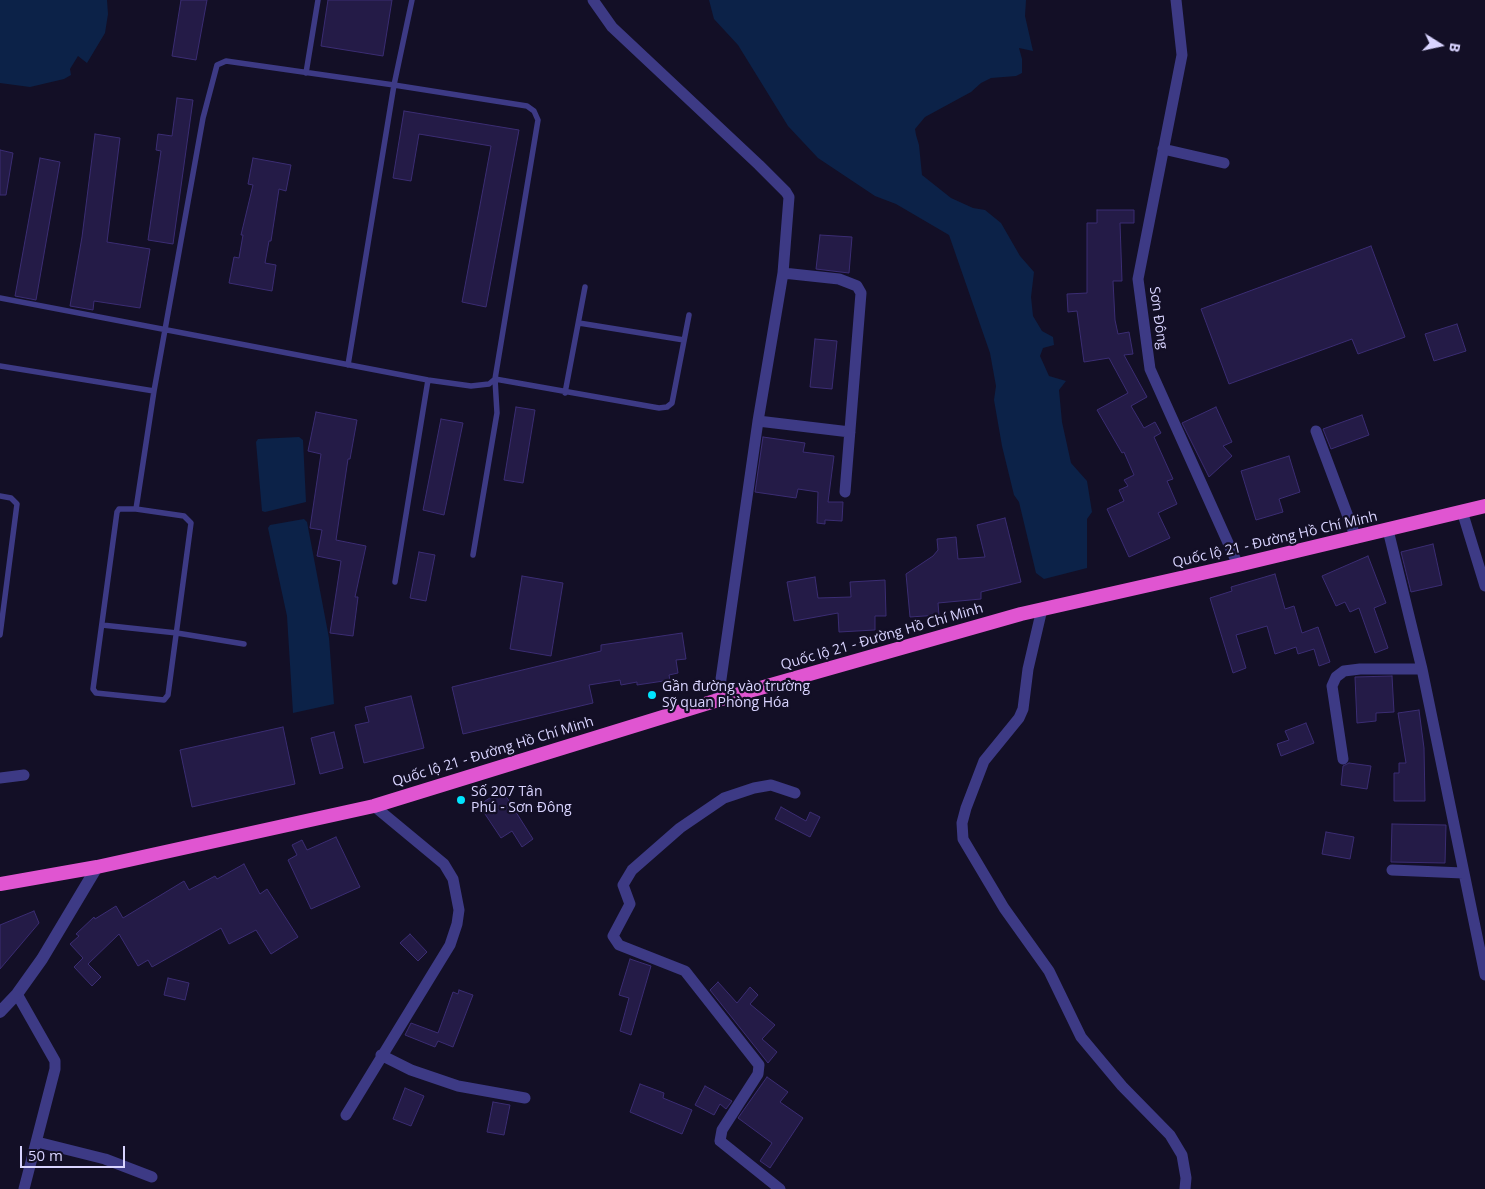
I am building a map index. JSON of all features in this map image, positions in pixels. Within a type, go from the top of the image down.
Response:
[{"type":"highway","name":"Quốc lộ 21 - Đường Hồ Chí Minh","points":[[0,884],[97,867],[374,806],[718,700],[1042,609],[1356,538],[1485,506]]},
{"type":"street","points":[[593,0],[612,27],[786,192],[790,204],[783,273],[758,421],[718,700]]},
{"type":"street","name":"Sơn Đông","points":[[1176,0],[1182,55],[1138,279],[1150,369],[1238,565]]},
{"type":"street","points":[[1163,149],[1224,163]]},
{"type":"street","points":[[783,273],[840,279],[857,286],[861,293],[845,492]]},
{"type":"street","points":[[758,421],[850,432]]},
{"type":"street","points":[[1316,431],[1356,538]]},
{"type":"street","points":[[1462,512],[1485,586]]},
{"type":"street","points":[[1388,530],[1422,669],[1485,975]]},
{"type":"street","points":[[1042,609],[1028,668],[1024,709],[1019,718],[984,761],[964,815],[963,838],[1004,908],[1049,971],[1081,1037],[1122,1086],[1170,1135],[1182,1154],[1186,1178],[1185,1189]]},
{"type":"street","points":[[1344,759],[1332,686],[1336,677],[1344,671],[1360,669],[1422,669]]},
{"type":"street","points":[[0,778],[24,775]]},
{"type":"street","points":[[780,1189],[720,1142],[722,1130],[758,1074],[759,1065],[684,971],[619,945],[613,936],[630,904],[623,885],[632,870],[680,828],[724,798],[754,788],[771,785],[795,793]]},
{"type":"street","points":[[346,1115],[450,945],[459,910],[453,879],[444,864],[374,806]]},
{"type":"street","points":[[0,1012],[17,994],[42,959],[97,867]]},
{"type":"street","points":[[1392,870],[1463,873]]},
{"type":"street","points":[[17,994],[54,1061],[55,1069],[24,1189]]},
{"type":"street","points":[[381,1055],[410,1070],[451,1084],[525,1098]]},
{"type":"street","points":[[37,1142],[105,1159],[152,1177]]},
{"type":"lane","points":[[306,73],[318,0]]},
{"type":"lane","points":[[348,365],[394,85],[412,0]]},
{"type":"lane","points":[[136,509],[154,391],[203,118],[218,65],[226,61],[527,106],[534,111],[538,120],[495,379],[497,413],[473,555]]},
{"type":"lane","points":[[565,393],[585,287]]},
{"type":"lane","points":[[0,298],[428,380],[471,386],[489,384],[495,379]]},
{"type":"lane","points":[[495,379],[565,393],[659,408],[667,407],[672,403],[689,315]]},
{"type":"lane","points":[[579,323],[684,340]]},
{"type":"lane","points":[[0,366],[154,391]]},
{"type":"lane","points":[[395,582],[428,380]]},
{"type":"lane","points":[[0,496],[11,498],[17,504],[0,635]]},
{"type":"lane","points":[[120,509],[136,509],[184,516],[191,523],[168,695],[164,700],[100,694],[96,693],[93,689],[117,512],[120,509]]},
{"type":"lane","points":[[102,625],[177,633],[244,644]]},
{"type":"water","points":[[0,0],[107,0],[108,14],[105,33],[87,63],[78,56],[70,69],[71,75],[64,79],[30,87],[0,83]]},
{"type":"water","points":[[709,0],[1026,0],[1025,16],[1033,51],[1019,48],[1022,59],[1022,73],[1016,76],[991,78],[981,83],[971,92],[925,117],[915,129],[919,145],[922,175],[951,198],[973,208],[985,210],[1001,223],[1020,256],[1034,272],[1031,297],[1033,316],[1042,331],[1053,337],[1054,345],[1043,348],[1040,356],[1049,376],[1066,381],[1059,390],[1062,422],[1071,463],[1087,481],[1092,512],[1087,519],[1087,568],[1044,579],[1036,573],[1019,502],[1014,495],[1002,446],[994,400],[996,386],[990,353],[949,235],[896,204],[875,196],[818,158],[788,126],[738,45],[714,19]]},
{"type":"water","points":[[299,437],[303,440],[306,502],[265,512],[262,511],[256,442],[258,439]]},
{"type":"water","points":[[304,519],[307,522],[329,638],[334,704],[293,713],[287,616],[268,528],[270,525]]},
{"type":"building","points":[[181,0],[207,0],[196,60],[172,56]]},
{"type":"building","points":[[328,0],[392,0],[383,56],[321,46]]},
{"type":"building","points":[[177,98],[193,100],[173,244],[148,240],[161,151],[156,150],[158,134],[172,136]]},
{"type":"building","points":[[404,111],[519,130],[486,307],[462,302],[491,146],[419,134],[411,181],[393,178]]},
{"type":"building","points":[[95,134],[120,138],[107,242],[150,249],[140,308],[94,301],[93,310],[70,306],[82,237]]},
{"type":"building","points":[[0,150],[13,153],[6,195],[0,195]]},
{"type":"building","points":[[40,158],[60,162],[36,300],[15,296]]},
{"type":"building","points":[[253,158],[291,165],[286,191],[279,189],[271,241],[269,241],[265,263],[276,265],[272,291],[229,283],[234,257],[239,258],[243,235],[241,235],[253,185],[248,184]]},
{"type":"building","points":[[1097,210],[1134,210],[1134,223],[1120,223],[1122,281],[1113,281],[1115,320],[1118,334],[1129,332],[1133,354],[1124,355],[1147,397],[1131,406],[1144,428],[1155,422],[1161,433],[1154,437],[1173,479],[1167,481],[1177,504],[1158,513],[1170,538],[1129,557],[1107,509],[1124,501],[1119,490],[1128,486],[1124,480],[1134,475],[1124,452],[1122,453],[1097,410],[1128,393],[1109,358],[1084,362],[1077,311],[1068,312],[1067,294],[1087,293],[1087,223],[1097,223]]},
{"type":"building","points":[[820,235],[852,237],[849,273],[816,269]]},
{"type":"building","points":[[1371,246],[1405,337],[1358,354],[1352,339],[1229,384],[1201,309]]},
{"type":"building","points":[[1457,324],[1466,351],[1434,361],[1425,334]]},
{"type":"building","points":[[815,339],[837,341],[832,389],[810,387]]},
{"type":"building","points":[[516,407],[535,410],[523,483],[504,480]]},
{"type":"building","points":[[1216,407],[1232,442],[1223,446],[1232,456],[1209,477],[1182,423]]},
{"type":"building","points":[[316,412],[357,420],[350,459],[348,459],[336,540],[366,546],[355,597],[358,597],[353,636],[330,633],[341,561],[317,556],[322,530],[310,528],[321,454],[308,451]]},
{"type":"building","points":[[1362,415],[1369,435],[1331,449],[1323,429]]},
{"type":"building","points":[[441,419],[463,423],[444,515],[423,510]]},
{"type":"building","points":[[763,437],[805,443],[803,452],[834,456],[828,502],[843,502],[842,521],[825,520],[825,524],[817,523],[818,492],[798,489],[796,498],[755,492]]},
{"type":"building","points":[[1289,456],[1300,492],[1279,499],[1283,512],[1256,520],[1241,471]]},
{"type":"building","points":[[1005,518],[1021,582],[981,592],[981,599],[938,603],[939,615],[910,617],[906,574],[933,556],[938,550],[937,539],[956,537],[958,559],[985,557],[977,525]]},
{"type":"building","points":[[1433,544],[1442,585],[1411,592],[1401,552]]},
{"type":"building","points":[[419,552],[435,555],[426,601],[410,598]]},
{"type":"building","points":[[1368,556],[1386,603],[1374,608],[1388,648],[1375,653],[1359,608],[1350,612],[1345,602],[1336,606],[1322,576]]},
{"type":"building","points":[[1275,574],[1285,609],[1294,606],[1302,633],[1318,627],[1330,662],[1319,666],[1314,649],[1298,654],[1296,647],[1275,654],[1267,626],[1236,635],[1246,668],[1233,673],[1210,598],[1232,591],[1231,587]]},
{"type":"building","points":[[522,576],[563,583],[551,656],[510,649]]},
{"type":"building","points":[[815,577],[818,598],[851,597],[850,582],[885,580],[886,616],[875,616],[875,630],[839,632],[838,613],[794,621],[787,582]]},
{"type":"building","points":[[682,633],[686,659],[676,660],[678,673],[669,675],[670,680],[637,685],[637,682],[621,685],[620,680],[589,685],[593,703],[463,734],[452,687],[601,651],[601,645]]},
{"type":"building","points":[[1392,676],[1394,712],[1376,713],[1376,721],[1357,723],[1355,677]]},
{"type":"building","points":[[411,696],[424,748],[364,763],[355,725],[369,722],[365,707]]},
{"type":"building","points":[[1419,710],[1424,748],[1425,801],[1394,801],[1394,773],[1399,773],[1399,763],[1406,763],[1398,713]]},
{"type":"building","points":[[1306,723],[1314,743],[1281,756],[1277,744],[1289,740],[1285,731]]},
{"type":"building","points":[[283,727],[295,784],[192,807],[180,750]]},
{"type":"building","points":[[334,732],[343,768],[320,774],[311,738]]},
{"type":"building","points":[[1349,763],[1371,766],[1367,789],[1341,785],[1343,766]]},
{"type":"building","points":[[502,790],[533,839],[522,847],[512,831],[501,838],[479,805]]},
{"type":"building","points":[[781,807],[806,821],[810,812],[820,817],[810,837],[775,819]]},
{"type":"building","points":[[1392,824],[1446,825],[1445,863],[1391,862]]},
{"type":"building","points":[[1326,832],[1354,837],[1350,859],[1322,854]]},
{"type":"building","points":[[336,837],[360,887],[311,909],[288,860],[297,855],[292,845],[302,840],[307,850]]},
{"type":"building","points":[[244,864],[260,894],[267,889],[298,937],[271,954],[256,930],[229,944],[221,928],[152,967],[148,960],[138,966],[119,934],[88,964],[101,977],[92,986],[74,967],[83,958],[70,944],[79,936],[76,934],[94,917],[95,919],[116,906],[123,918],[184,881],[189,890],[215,876],[217,879]]},
{"type":"building","points":[[34,911],[39,923],[0,969],[0,925]]},
{"type":"building","points":[[410,934],[427,952],[418,961],[400,943]]},
{"type":"building","points":[[630,959],[651,966],[631,1035],[620,1031],[629,998],[619,995]]},
{"type":"building","points":[[168,978],[189,983],[185,1000],[164,995]]},
{"type":"building","points":[[718,982],[737,1003],[750,987],[758,995],[750,1004],[775,1025],[762,1039],[777,1052],[768,1063],[710,990]]},
{"type":"building","points":[[459,990],[473,995],[453,1047],[438,1041],[435,1047],[405,1035],[411,1023],[438,1033],[453,992],[458,994]]},
{"type":"building","points":[[767,1077],[788,1092],[780,1102],[803,1118],[770,1168],[760,1161],[772,1143],[738,1118]]},
{"type":"building","points":[[640,1084],[664,1093],[663,1098],[692,1110],[682,1134],[630,1112]]},
{"type":"building","points":[[705,1086],[732,1101],[726,1109],[720,1104],[714,1115],[695,1105]]},
{"type":"building","points":[[405,1088],[424,1096],[411,1126],[393,1119]]},
{"type":"building","points":[[493,1102],[510,1105],[504,1135],[487,1132]]},
{"type":"place","name":"Gần đường vào trường Sỹ quan Phòng Hóa","points":[[652,695]]},
{"type":"place","name":"Số 207 Tân Phú - Sơn Đông","points":[[461,800]]}]
